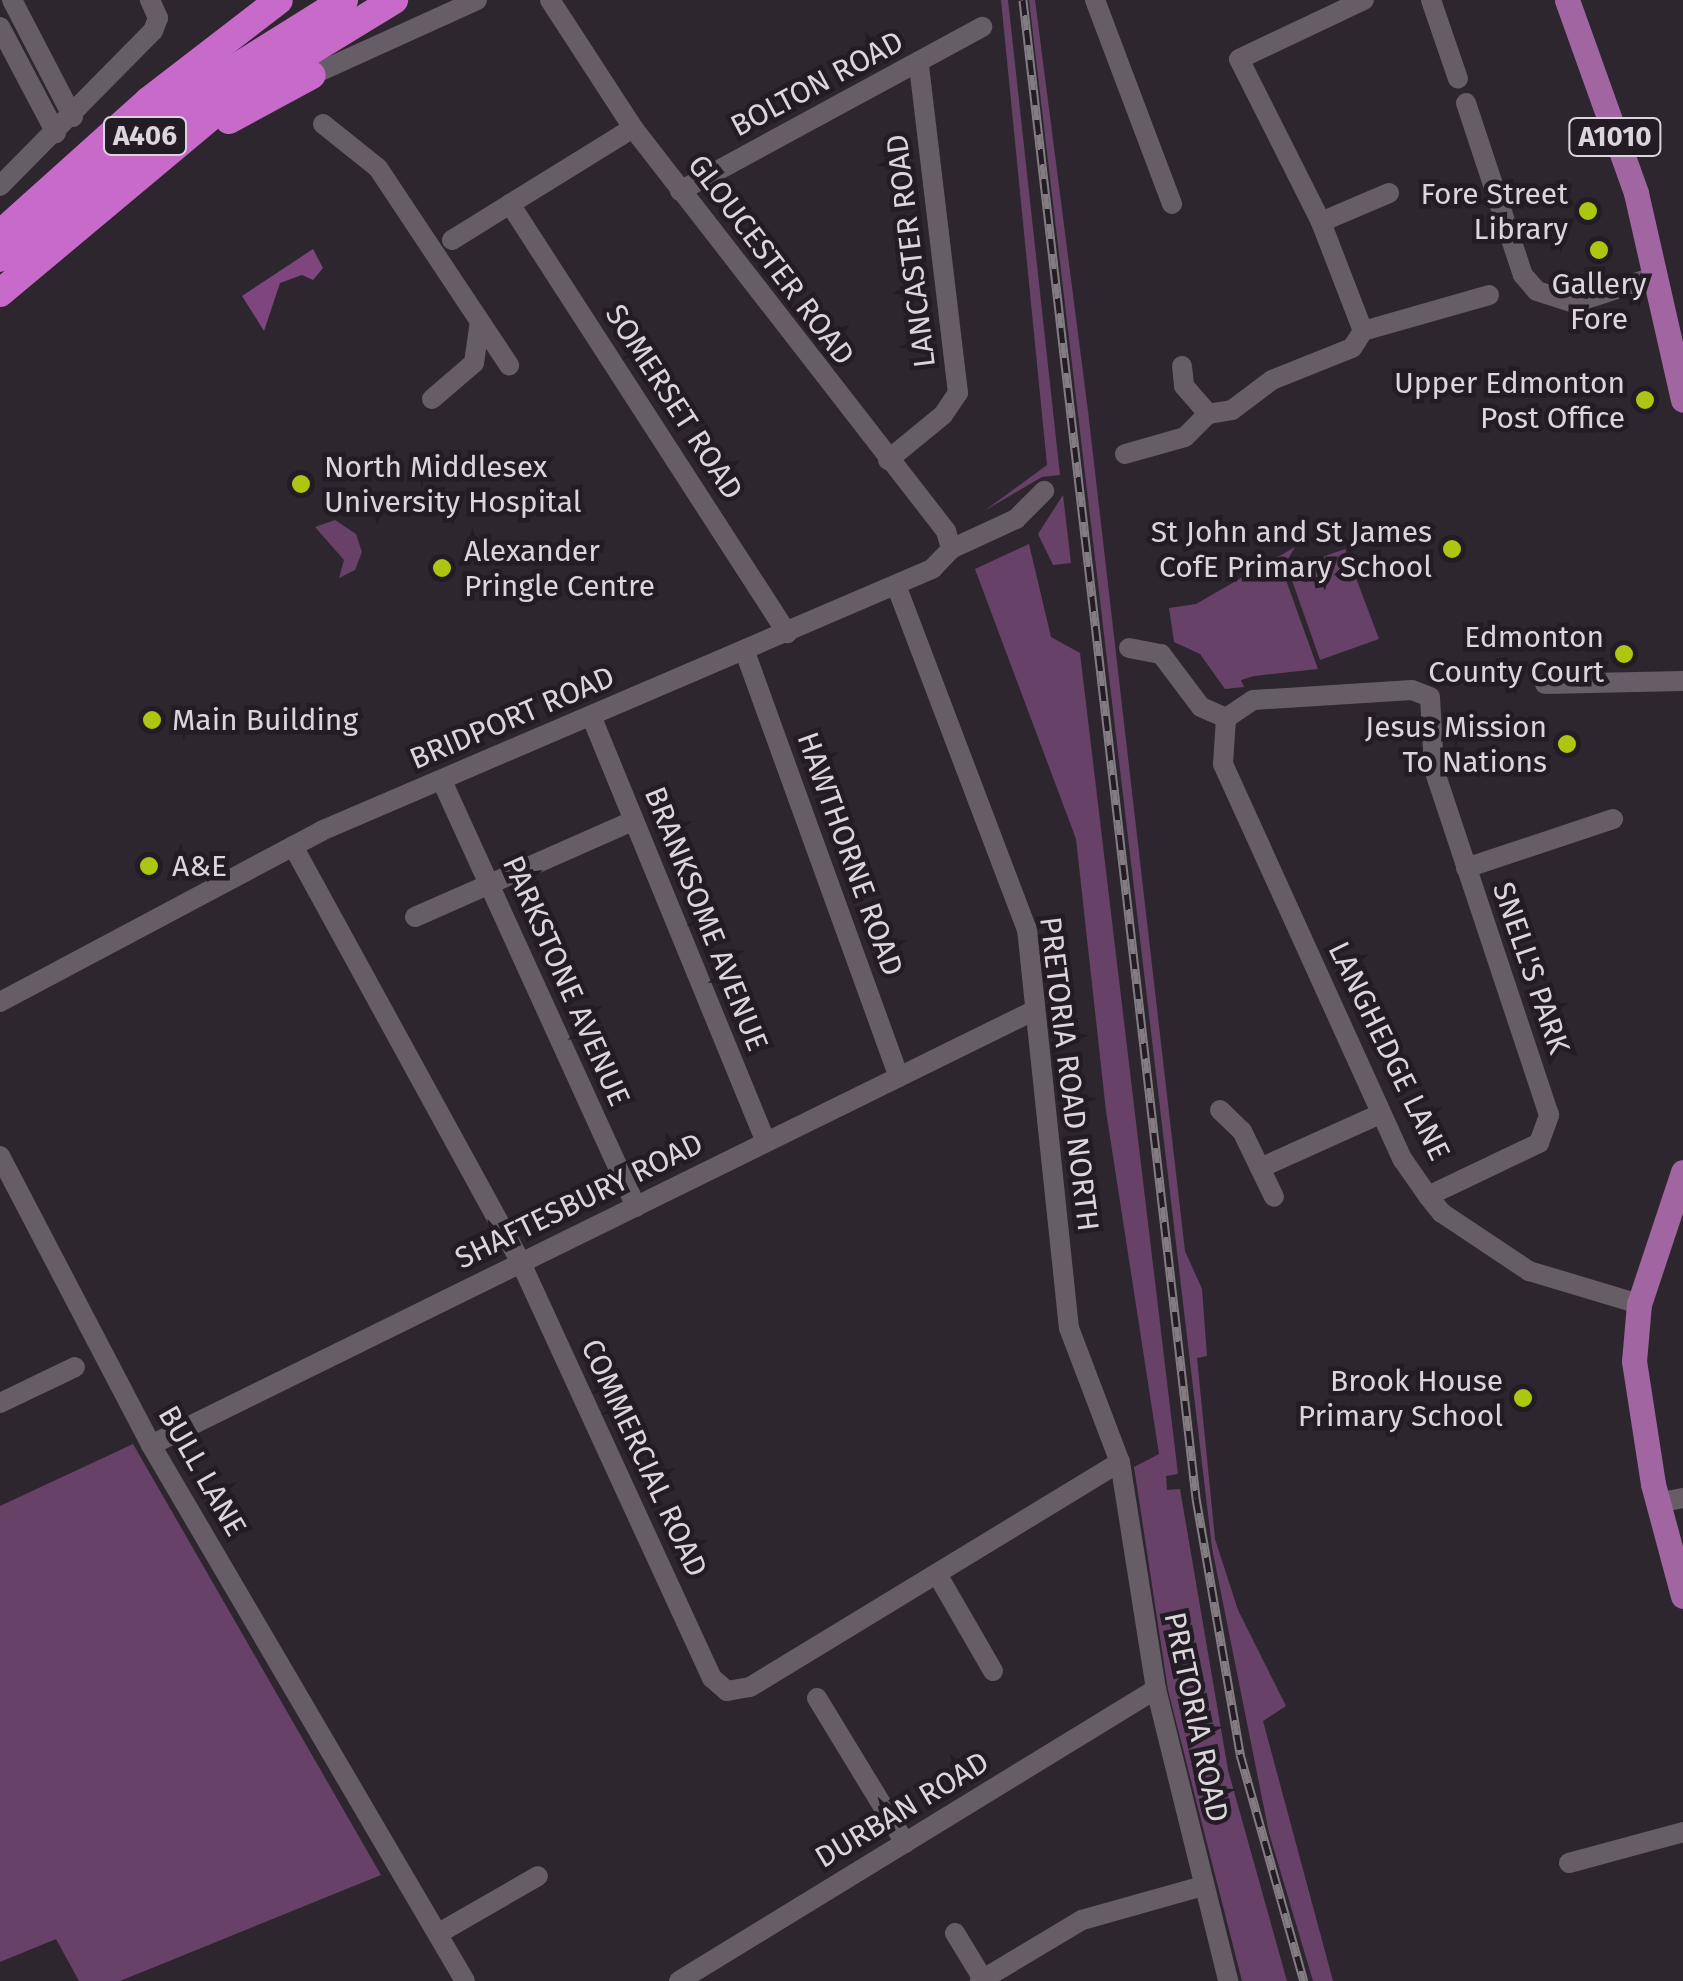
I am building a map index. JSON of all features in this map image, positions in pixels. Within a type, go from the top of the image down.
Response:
[{"type":"highway","name":"A406","points":[[0,234],[241,14],[278,0]]},
{"type":"highway","name":"A406","points":[[0,258],[216,80],[344,0]]},
{"type":"highway","name":"A406","points":[[0,293],[232,99],[394,0]]},
{"type":"highway","name":"A406","points":[[150,168],[312,76]]},
{"type":"main road","name":"A1010","points":[[1567,0],[1636,193],[1679,355],[1683,400]]},
{"type":"main road","points":[[1683,1176],[1639,1304],[1638,1412],[1657,1503],[1683,1596]]},
{"type":"street","points":[[12,0],[73,116]]},
{"type":"street","points":[[0,186],[153,31],[158,18],[150,0]]},
{"type":"street","points":[[312,76],[476,0]]},
{"type":"street","name":"GLOUCESTER ROAD","points":[[550,0],[633,128],[946,531],[952,550]]},
{"type":"street","points":[[1096,0],[1172,204]]},
{"type":"street","points":[[1363,331],[1340,263],[1240,59],[1364,0]]},
{"type":"street","points":[[1431,0],[1458,79]]},
{"type":"street","name":"BOLTON ROAD","points":[[680,191],[982,27]]},
{"type":"street","points":[[0,28],[56,133]]},
{"type":"street","name":"LANCASTER ROAD","points":[[888,460],[943,415],[958,393],[919,64]]},
{"type":"street","points":[[1466,104],[1524,275],[1564,301],[1656,276]]},
{"type":"street","points":[[323,124],[378,168],[510,365]]},
{"type":"street","points":[[452,240],[633,128]]},
{"type":"street","points":[[1321,222],[1389,193]]},
{"type":"street","name":"SOMERSET ROAD","points":[[510,204],[787,633]]},
{"type":"street","points":[[1125,454],[1185,437],[1208,414],[1232,410],[1272,380],[1352,348],[1363,331],[1489,295]]},
{"type":"street","points":[[432,399],[478,357],[480,321]]},
{"type":"street","points":[[1182,366],[1184,386],[1208,414]]},
{"type":"street","name":"BRIDPORT ROAD","points":[[0,1002],[292,846],[932,569],[952,550],[1002,528],[1044,491]]},
{"type":"street","name":"PRETORIA ROAD NORTH","points":[[896,585],[1026,929],[1069,1328],[1120,1462]]},
{"type":"street","points":[[1129,648],[1161,654],[1201,707],[1226,718]]},
{"type":"street","name":"HAWTHORNE ROAD","points":[[744,652],[899,1077]]},
{"type":"street","points":[[1546,684],[1683,682]]},
{"type":"street","name":"SNELL'S PARK","points":[[1226,718],[1264,697],[1426,691],[1434,769],[1548,1127],[1539,1143],[1428,1196]]},
{"type":"street","name":"BRANKSOME AVENUE","points":[[592,718],[766,1142]]},
{"type":"street","name":"LANGHEDGE LANE","points":[[1226,718],[1223,764],[1380,1114],[1428,1196],[1442,1213],[1529,1271],[1639,1304]]},
{"type":"street","name":"PARKSTONE AVENUE","points":[[442,781],[636,1207]]},
{"type":"street","points":[[1466,868],[1613,819]]},
{"type":"street","points":[[415,918],[633,821]]},
{"type":"street","name":"COMMERCIAL ROAD","points":[[292,846],[521,1263],[712,1678],[727,1691],[750,1687],[1120,1462]]},
{"type":"street","name":"SHAFTESBURY ROAD","points":[[151,1445],[1033,1011]]},
{"type":"street","points":[[1220,1110],[1233,1117],[1274,1198]]},
{"type":"street","points":[[1260,1168],[1380,1114]]},
{"type":"street","name":"BULL LANE","points":[[0,1156],[151,1445],[465,1981]]},
{"type":"street","points":[[0,1403],[74,1367]]},
{"type":"street","name":"PRETORIA ROAD","points":[[1120,1462],[1156,1689],[1228,1981]]},
{"type":"street","points":[[1657,1503],[1683,1498]]},
{"type":"street","points":[[937,1574],[993,1670]]},
{"type":"street","name":"DURBAN ROAD","points":[[679,1981],[1156,1689]]},
{"type":"street","points":[[817,1698],[906,1843]]},
{"type":"street","points":[[1569,1862],[1683,1832]]},
{"type":"street","points":[[439,1932],[538,1876]]},
{"type":"street","points":[[955,1933],[982,1980],[1082,1920],[1203,1886]]},
{"type":"shaded area","points":[[1001,0],[1008,0],[1060,475],[1042,477],[984,511],[1047,465]]},
{"type":"shaded area","points":[[1029,0],[1035,0],[1088,411],[1185,1251],[1202,1289],[1207,1356],[1197,1358],[1215,1539],[1238,1610],[1286,1706],[1263,1721],[1333,1981],[1313,1981],[1269,1833],[1212,1548]]},
{"type":"shaded area","points":[[313,249],[323,268],[313,280],[302,275],[280,283],[264,331],[242,296]]},
{"type":"shaded area","points":[[1063,495],[1071,563],[1053,565],[1038,534]]},
{"type":"shaded area","points":[[335,520],[356,534],[362,552],[355,570],[339,578],[344,560],[315,527]]},
{"type":"shaded area","points":[[1029,544],[1051,637],[1080,653],[1178,1474],[1166,1476],[1167,1490],[1180,1489],[1228,1770],[1287,1981],[1242,1981],[1168,1690],[1134,1467],[1159,1454],[1106,1111],[1076,839],[975,569]]},
{"type":"shaded area","points":[[1295,547],[1282,569],[1318,669],[1254,676],[1241,680],[1244,687],[1225,689],[1200,654],[1174,642],[1169,608],[1196,604]]},
{"type":"shaded area","points":[[1345,549],[1379,639],[1320,660],[1288,569]]},
{"type":"shaded area","points":[[133,1444],[381,1875],[120,1981],[79,1981],[56,1939],[0,1962],[0,1506]]},
{"type":"railway","points":[[1023,0],[1196,1498],[1240,1754],[1304,1981]]},
{"type":"place","name":"Fore Street Library","points":[[1588,211]]},
{"type":"place","name":"Gallery Fore","points":[[1599,250]]},
{"type":"place","name":"Upper Edmonton Post Office","points":[[1645,400]]},
{"type":"place","name":"North Middlesex University Hospital","points":[[301,484]]},
{"type":"place","name":"St John and St James CofE Primary School","points":[[1452,549]]},
{"type":"place","name":"Alexander Pringle Centre","points":[[442,568]]},
{"type":"place","name":"Edmonton County Court","points":[[1624,654]]},
{"type":"place","name":"Main Building","points":[[152,720]]},
{"type":"place","name":"Jesus Mission To Nations","points":[[1567,744]]},
{"type":"place","name":"A&E","points":[[149,866]]},
{"type":"place","name":"Brook House Primary School","points":[[1523,1398]]}]
